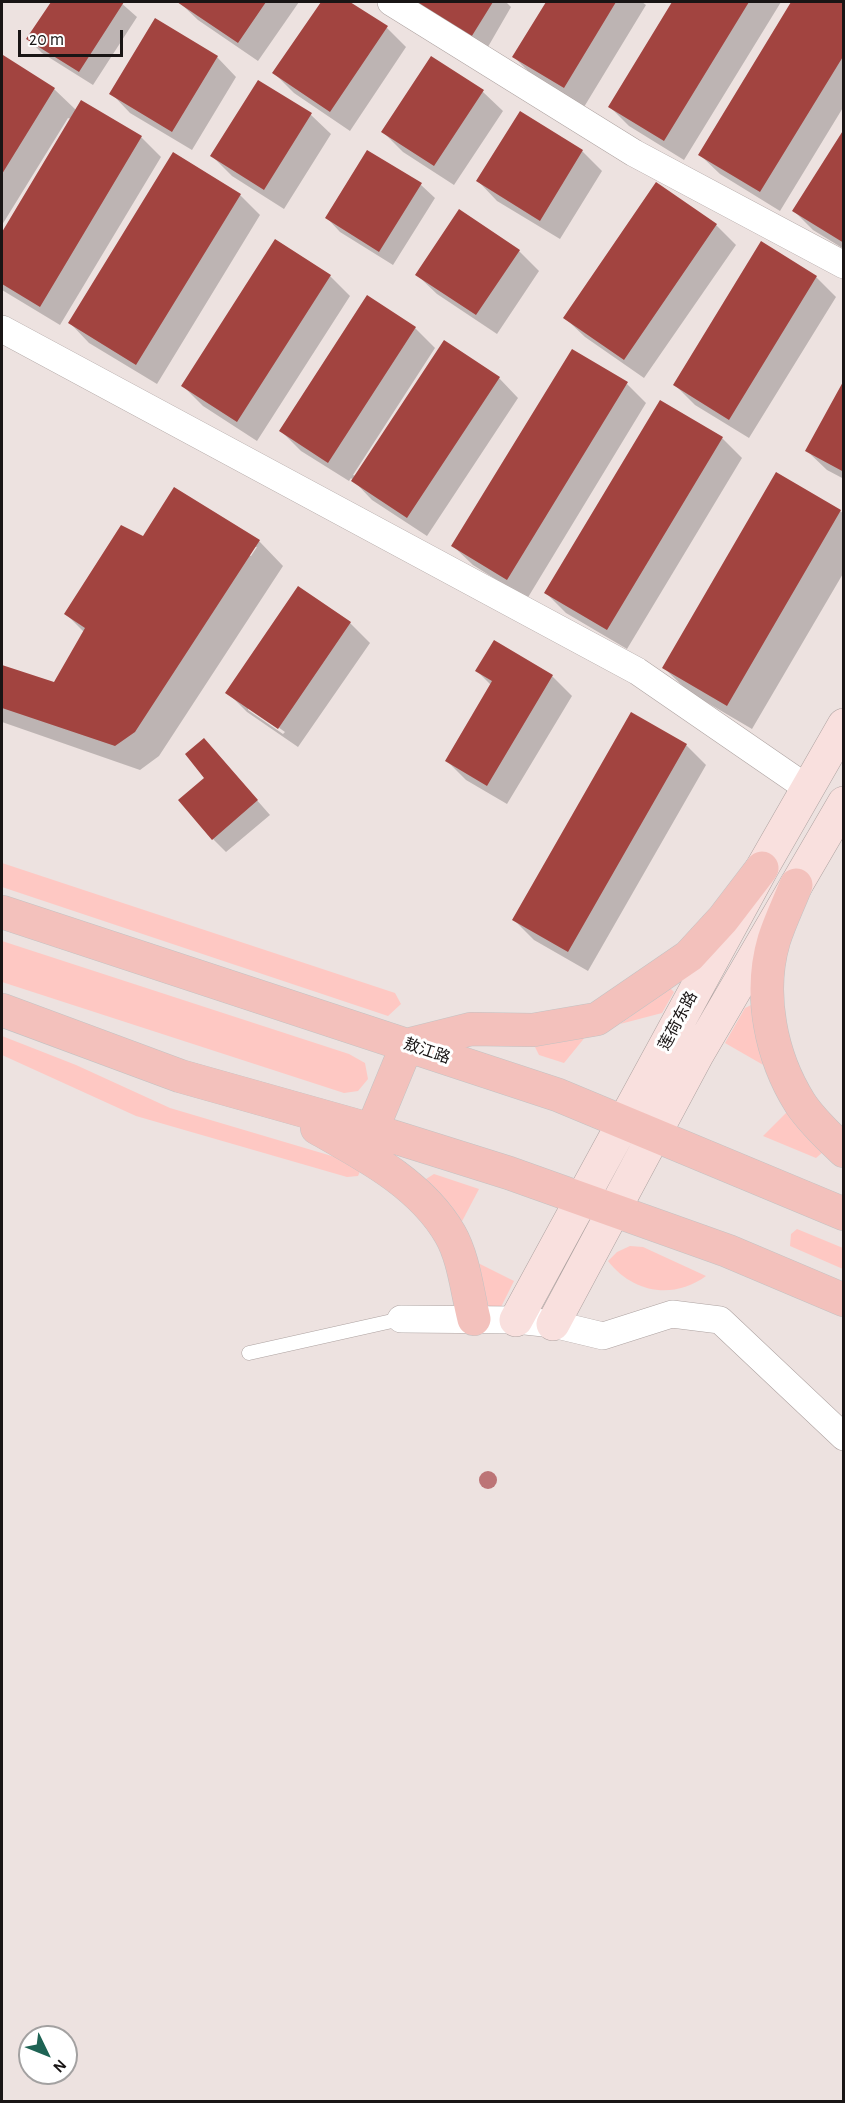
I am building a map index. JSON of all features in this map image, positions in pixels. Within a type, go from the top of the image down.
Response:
[{"type":"main road","name":"莲荷东路","points":[[516,1320],[762,868],[843,725]]},
{"type":"main road","name":"莲荷东路","points":[[553,1324],[653,1135],[843,803]]},
{"type":"main road","points":[[372,1131],[407,1045],[471,1029],[533,1030],[597,1019],[689,956],[723,919],[762,868]]},
{"type":"main road","points":[[796,885],[774,942],[766,990],[772,1036],[787,1080],[802,1106],[843,1151]]},
{"type":"main road","name":"敖江路","points":[[2,912],[558,1095],[843,1214]]},
{"type":"main road","points":[[2,1010],[180,1076],[372,1131],[581,1198],[728,1251],[843,1300]]},
{"type":"main road","points":[[279,1106],[373,1159],[417,1194],[450,1234],[474,1319]]},
{"type":"street","points":[[392,2],[634,153],[843,265]]},
{"type":"street","points":[[2,329],[638,671],[807,788]]},
{"type":"street","points":[[400,1319],[516,1320],[553,1324],[603,1336],[672,1314],[720,1320],[843,1437]]},
{"type":"lane","points":[[249,1353],[400,1319]]},
{"type":"shaded area","points":[[2,863],[395,993],[401,1004],[388,1016],[2,887]]},
{"type":"shaded area","points":[[2,941],[349,1054],[365,1063],[368,1079],[358,1091],[344,1093],[2,982]]},
{"type":"shaded area","points":[[670,988],[674,992],[662,1013],[620,1024]]},
{"type":"shaded area","points":[[751,1005],[758,1012],[772,1070],[725,1043],[745,1008]]},
{"type":"shaded area","points":[[2,1036],[76,1065],[170,1108],[352,1162],[361,1169],[358,1176],[347,1177],[136,1116],[2,1055]]},
{"type":"shaded area","points":[[586,1036],[564,1063],[539,1055],[535,1047],[543,1041]]},
{"type":"shaded area","points":[[791,1108],[823,1152],[816,1158],[763,1136]]},
{"type":"shaded area","points":[[434,1174],[479,1189],[459,1227],[427,1188],[426,1179]]},
{"type":"shaded area","points":[[797,1229],[843,1248],[843,1269],[790,1246],[791,1234]]},
{"type":"shaded area","points":[[630,1246],[643,1247],[706,1276],[693,1284],[667,1290],[654,1290],[641,1286],[618,1272],[608,1261],[617,1252]]},
{"type":"shaded area","points":[[476,1262],[514,1281],[499,1311],[490,1311]]},
{"type":"building","points":[[51,2],[124,2],[79,72],[26,39]]},
{"type":"building","points":[[177,2],[266,2],[238,43]]},
{"type":"building","points":[[321,2],[350,2],[388,26],[330,112],[272,73]]},
{"type":"building","points":[[418,2],[493,2],[470,39],[415,7]]},
{"type":"building","points":[[546,2],[616,2],[564,88],[512,57]]},
{"type":"building","points":[[672,2],[749,2],[664,141],[608,107]]},
{"type":"building","points":[[791,2],[844,2],[844,55],[760,192],[698,155]]},
{"type":"building","points":[[155,18],[218,56],[172,132],[109,94]]},
{"type":"building","points":[[3,55],[55,88],[2,174],[2,58]]},
{"type":"building","points":[[431,56],[484,90],[434,166],[381,132]]},
{"type":"building","points":[[258,80],[312,113],[264,190],[210,156]]},
{"type":"building","points":[[81,100],[142,136],[40,307],[2,284],[2,232]]},
{"type":"building","points":[[520,111],[583,150],[540,221],[476,181]]},
{"type":"building","points":[[844,129],[844,243],[792,211]]},
{"type":"building","points":[[367,150],[422,183],[379,252],[325,218]]},
{"type":"building","points":[[173,152],[241,194],[136,365],[68,323]]},
{"type":"building","points":[[656,182],[717,224],[624,360],[563,318]]},
{"type":"building","points":[[459,209],[520,250],[476,315],[415,275]]},
{"type":"building","points":[[275,239],[331,275],[237,422],[181,386]]},
{"type":"building","points":[[761,241],[817,276],[729,420],[673,385]]},
{"type":"building","points":[[367,295],[416,327],[328,463],[279,431]]},
{"type":"building","points":[[444,340],[500,377],[407,518],[351,481]]},
{"type":"building","points":[[572,349],[628,382],[507,580],[451,546]]},
{"type":"building","points":[[844,380],[844,472],[805,451]]},
{"type":"building","points":[[660,400],[723,437],[607,630],[544,593]]},
{"type":"building","points":[[776,472],[841,510],[727,706],[662,668]]},
{"type":"building","points":[[174,487],[260,540],[135,732],[115,746],[2,708],[2,665],[54,682],[85,628],[64,614],[121,525],[143,536]]},
{"type":"building","points":[[298,586],[351,622],[278,729],[225,693]]},
{"type":"building","points":[[494,640],[553,675],[487,786],[445,761],[492,681],[475,671]]},
{"type":"building","points":[[631,712],[687,744],[568,952],[512,920]]},
{"type":"building","points":[[204,738],[258,800],[212,840],[178,800],[204,778],[185,754]]}]
